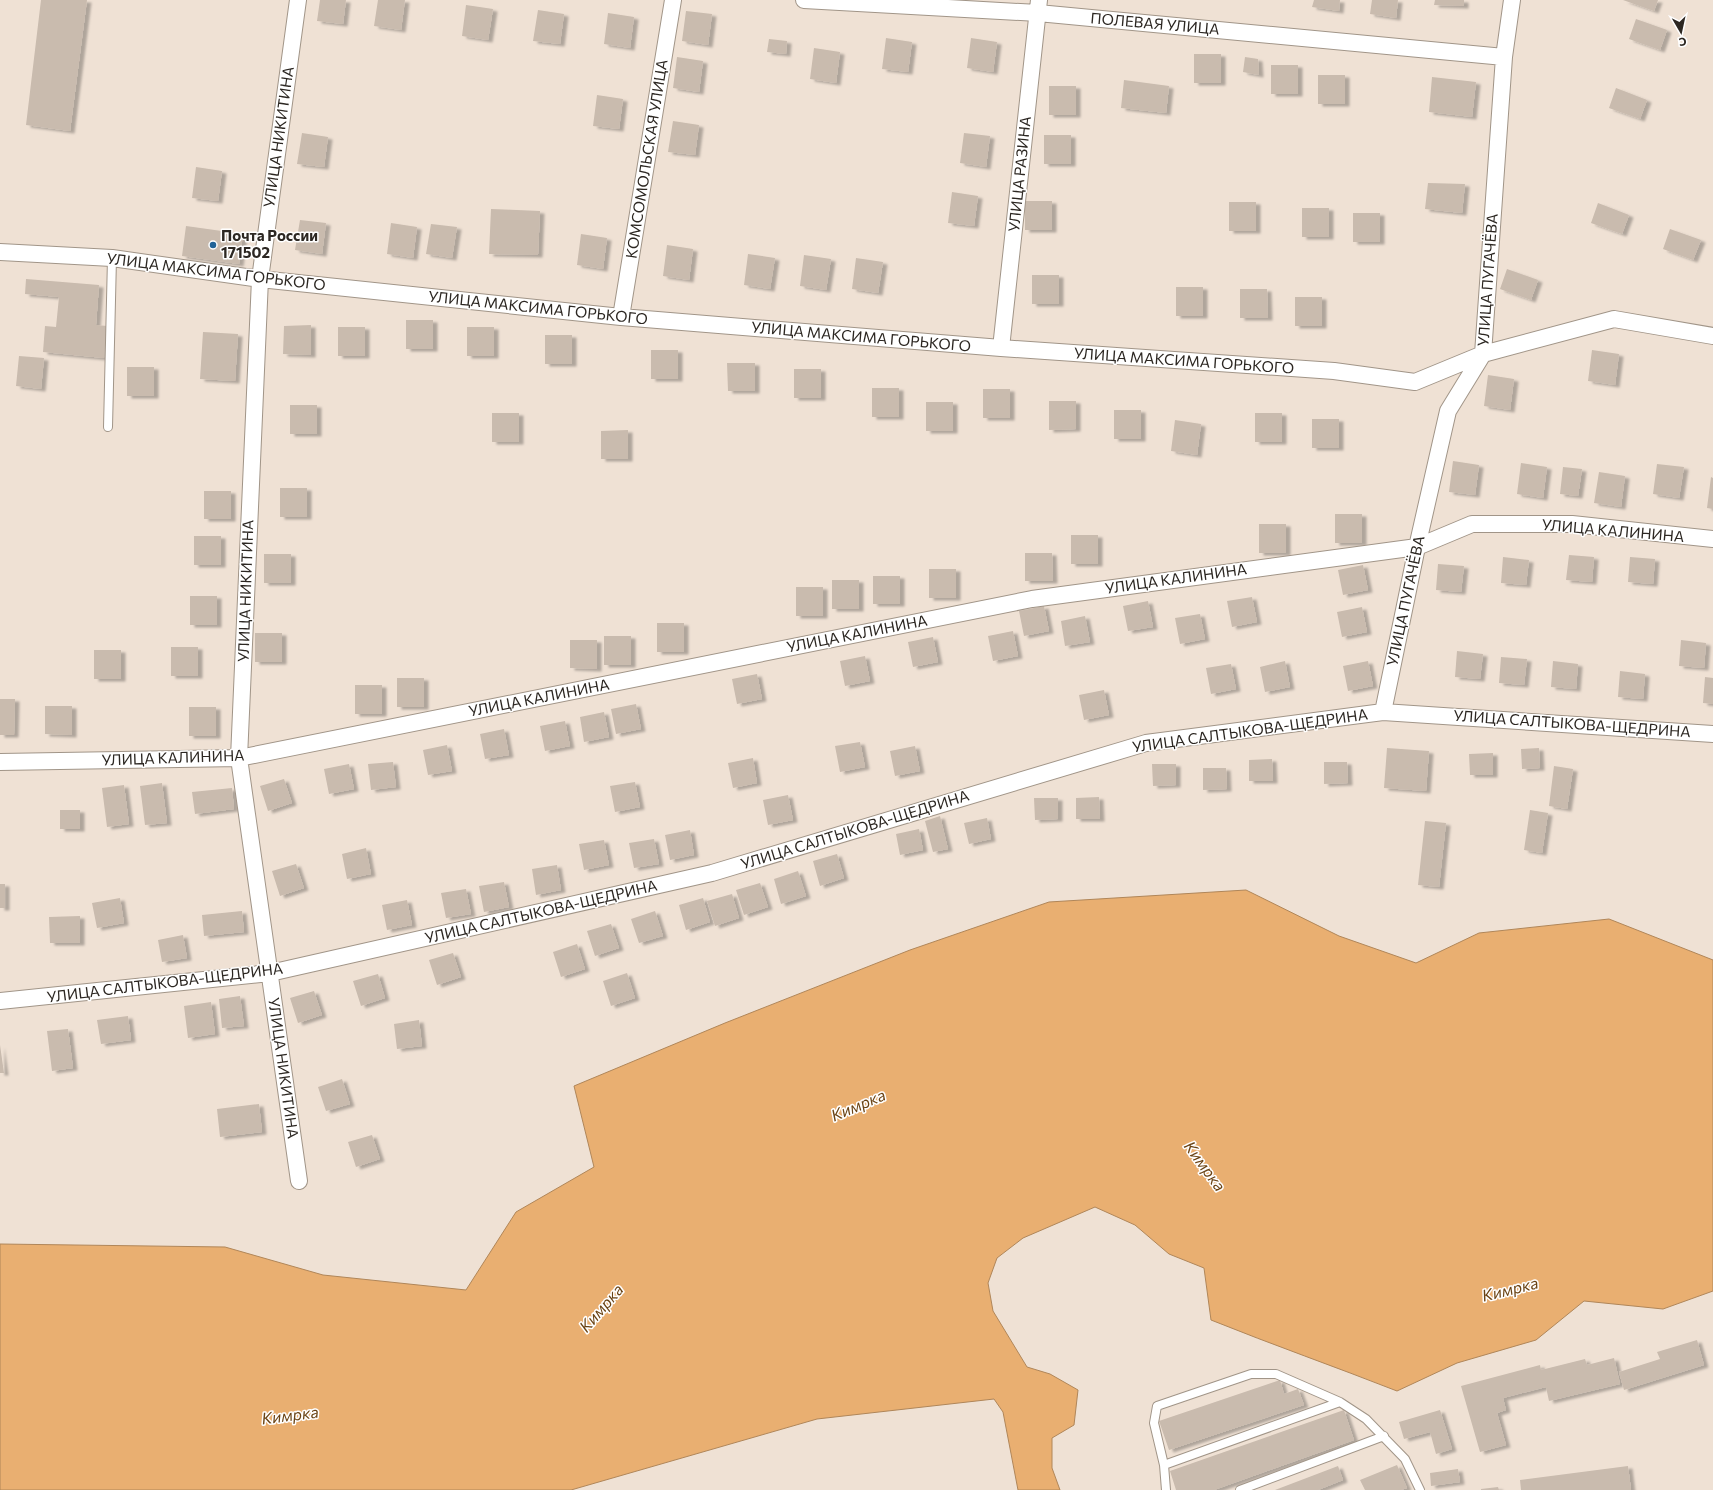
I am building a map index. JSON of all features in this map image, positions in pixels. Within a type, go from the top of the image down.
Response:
[{"type":"street","name":"УЛИЦА НИКИТИНА","points":[[298,0],[260,279],[239,758],[299,1181]]},
{"type":"street","name":"КОМСОМОЛЬСКАЯ УЛИЦА","points":[[621,317],[673,0]]},
{"type":"street","name":"ПОЛЕВАЯ УЛИЦА","points":[[804,0],[1038,7],[1504,57]]},
{"type":"street","name":"УЛИЦА ПУГАЧЁВА","points":[[1383,712],[1417,547],[1448,411],[1483,354],[1504,57],[1512,0]]},
{"type":"street","name":"УЛИЦА РАЗИНА","points":[[1001,348],[1038,7]]},
{"type":"street","name":"УЛИЦА МАКСИМА ГОРЬКОГО","points":[[0,252],[112,258],[260,279],[621,317],[1001,348],[1334,371],[1415,382],[1483,354],[1614,319],[1713,336]]},
{"type":"street","name":"УЛИЦА КАЛИНИНА","points":[[0,762],[239,758],[1032,599],[1417,547],[1472,524],[1572,524],[1713,540]]},
{"type":"street","name":"УЛИЦА САЛТЫКОВА-ЩЕДРИНА","points":[[0,1001],[270,973],[712,873],[1146,744],[1383,712],[1713,734]]},
{"type":"lane","points":[[108,427],[112,258]]},
{"type":"lane","points":[[1166,1490],[1164,1465],[1154,1423],[1157,1406],[1251,1374],[1276,1374],[1340,1402],[1366,1419],[1405,1459],[1420,1490]]},
{"type":"lane","points":[[1164,1465],[1340,1402]]},
{"type":"lane","points":[[1240,1490],[1384,1436]]},
{"type":"water","name":"Кимрка","points":[[1246,890],[1339,936],[1416,963],[1479,933],[1609,919],[1713,960],[1713,1291],[1663,1309],[1584,1301],[1536,1340],[1457,1363],[1397,1391],[1211,1320],[1204,1268],[1169,1254],[1135,1225],[1095,1207],[1023,1238],[997,1258],[988,1283],[993,1311],[1027,1367],[1050,1374],[1078,1390],[1074,1425],[1052,1438],[1052,1468],[1060,1490],[1018,1490],[1003,1412],[994,1399],[817,1419],[571,1490],[0,1490],[0,1244],[225,1247],[323,1275],[466,1290],[516,1212],[594,1167],[574,1086],[725,1023],[910,950],[1049,902]]},
{"type":"building","points":[[41,0],[87,0],[70,131],[26,125]]},
{"type":"building","points":[[320,0],[346,0],[343,24],[317,21]]},
{"type":"building","points":[[378,0],[405,0],[401,30],[374,26]]},
{"type":"building","points":[[1314,0],[1340,0],[1339,11],[1312,7]]},
{"type":"building","points":[[1372,0],[1398,0],[1396,18],[1370,14]]},
{"type":"building","points":[[1435,0],[1464,0],[1464,6],[1434,5]]},
{"type":"building","points":[[1623,0],[1658,0],[1654,11]]},
{"type":"building","points":[[466,5],[493,9],[488,40],[462,36]]},
{"type":"building","points":[[538,10],[564,14],[560,44],[533,41]]},
{"type":"building","points":[[686,11],[712,14],[708,45],[682,41]]},
{"type":"building","points":[[608,13],[634,17],[630,48],[604,44]]},
{"type":"building","points":[[1636,19],[1667,30],[1660,50],[1629,39]]},
{"type":"building","points":[[886,38],[912,42],[908,72],[882,69]]},
{"type":"building","points":[[971,38],[997,42],[993,72],[967,68]]},
{"type":"building","points":[[769,39],[787,41],[786,54],[767,52]]},
{"type":"building","points":[[814,48],[840,52],[836,83],[810,79]]},
{"type":"building","points":[[1194,54],[1221,54],[1221,83],[1194,83]]},
{"type":"building","points":[[677,57],[703,61],[699,92],[673,88]]},
{"type":"building","points":[[1245,57],[1258,59],[1259,75],[1243,72]]},
{"type":"building","points":[[1271,65],[1298,65],[1298,94],[1271,94]]},
{"type":"building","points":[[1318,75],[1345,75],[1345,104],[1318,104]]},
{"type":"building","points":[[1432,77],[1476,82],[1472,117],[1429,112]]},
{"type":"building","points":[[1124,80],[1169,86],[1166,113],[1121,108]]},
{"type":"building","points":[[1049,86],[1076,86],[1076,115],[1049,115]]},
{"type":"building","points":[[1616,88],[1647,100],[1640,119],[1609,108]]},
{"type":"building","points":[[597,95],[623,99],[619,129],[593,126]]},
{"type":"building","points":[[673,121],[699,125],[695,155],[668,152]]},
{"type":"building","points":[[302,133],[328,137],[324,167],[297,164]]},
{"type":"building","points":[[964,133],[990,136],[986,167],[960,163]]},
{"type":"building","points":[[1044,135],[1071,135],[1071,164],[1044,164]]},
{"type":"building","points":[[196,167],[222,171],[218,201],[192,198]]},
{"type":"building","points":[[1428,183],[1465,184],[1462,213],[1425,209]]},
{"type":"building","points":[[952,192],[978,196],[974,226],[948,223]]},
{"type":"building","points":[[1025,201],[1052,201],[1052,230],[1025,230]]},
{"type":"building","points":[[1229,202],[1256,202],[1256,231],[1229,231]]},
{"type":"building","points":[[1598,203],[1629,215],[1622,234],[1591,223]]},
{"type":"building","points":[[1302,208],[1329,208],[1329,237],[1302,237]]},
{"type":"building","points":[[491,209],[540,211],[538,255],[489,254]]},
{"type":"building","points":[[1353,213],[1380,213],[1380,242],[1353,242]]},
{"type":"building","points":[[300,220],[326,223],[322,254],[295,250]]},
{"type":"building","points":[[391,223],[417,227],[413,258],[387,254]]},
{"type":"building","points":[[431,224],[457,227],[452,258],[426,254]]},
{"type":"building","name":"Почта России 171502","points":[[186,226],[243,234],[239,264],[182,256]]},
{"type":"building","points":[[1670,229],[1701,240],[1693,260],[1663,249]]},
{"type":"building","points":[[581,234],[607,238],[603,269],[577,265]]},
{"type":"building","points":[[667,245],[693,249],[689,280],[663,276]]},
{"type":"building","points":[[748,254],[775,258],[770,289],[744,285]]},
{"type":"building","points":[[804,255],[831,259],[826,290],[800,286]]},
{"type":"building","points":[[856,258],[883,262],[878,293],[852,289]]},
{"type":"building","points":[[1507,269],[1538,280],[1531,300],[1500,289]]},
{"type":"building","points":[[1032,275],[1059,275],[1059,304],[1032,304]]},
{"type":"building","points":[[26,279],[99,285],[96,325],[107,326],[104,358],[43,352],[45,326],[56,327],[59,297],[25,294]]},
{"type":"building","points":[[1176,287],[1203,287],[1203,316],[1176,316]]},
{"type":"building","points":[[1240,289],[1267,289],[1268,318],[1240,318]]},
{"type":"building","points":[[1295,297],[1322,297],[1322,326],[1295,326]]},
{"type":"building","points":[[406,320],[433,320],[433,349],[406,349]]},
{"type":"building","points":[[311,325],[311,355],[283,354],[284,326]]},
{"type":"building","points":[[338,327],[365,327],[365,356],[338,356]]},
{"type":"building","points":[[467,327],[494,327],[494,356],[467,356]]},
{"type":"building","points":[[203,332],[238,334],[235,381],[200,379]]},
{"type":"building","points":[[545,335],[572,335],[572,364],[545,364]]},
{"type":"building","points":[[651,350],[678,350],[678,379],[651,379]]},
{"type":"building","points":[[1592,350],[1619,354],[1615,385],[1588,381]]},
{"type":"building","points":[[19,356],[44,358],[41,389],[16,386]]},
{"type":"building","points":[[727,363],[755,363],[755,391],[728,391]]},
{"type":"building","points":[[127,367],[154,367],[154,396],[127,396]]},
{"type":"building","points":[[794,369],[821,369],[821,398],[794,398]]},
{"type":"building","points":[[1488,375],[1514,379],[1510,410],[1484,406]]},
{"type":"building","points":[[872,388],[899,388],[899,417],[872,417]]},
{"type":"building","points":[[983,389],[1010,389],[1010,418],[983,418]]},
{"type":"building","points":[[1049,401],[1076,401],[1076,429],[1049,430]]},
{"type":"building","points":[[926,402],[953,402],[953,431],[926,431]]},
{"type":"building","points":[[290,405],[317,405],[317,434],[290,434]]},
{"type":"building","points":[[1114,410],[1141,410],[1141,439],[1114,439]]},
{"type":"building","points":[[492,413],[519,413],[519,442],[492,442]]},
{"type":"building","points":[[1255,413],[1282,413],[1282,442],[1255,442]]},
{"type":"building","points":[[1312,419],[1339,419],[1339,448],[1312,448]]},
{"type":"building","points":[[1175,420],[1201,424],[1197,455],[1171,451]]},
{"type":"building","points":[[628,430],[628,459],[601,459],[601,431]]},
{"type":"building","points":[[1453,461],[1479,465],[1475,495],[1449,492]]},
{"type":"building","points":[[1521,463],[1547,467],[1543,498],[1517,494]]},
{"type":"building","points":[[1657,464],[1684,467],[1679,498],[1653,494]]},
{"type":"building","points":[[1563,467],[1582,469],[1578,496],[1560,494]]},
{"type":"building","points":[[1599,472],[1625,476],[1621,507],[1594,503]]},
{"type":"building","points":[[1711,477],[1713,478],[1713,509],[1707,508]]},
{"type":"building","points":[[280,488],[307,488],[307,517],[280,517]]},
{"type":"building","points":[[204,491],[231,491],[231,519],[204,519]]},
{"type":"building","points":[[1335,514],[1362,514],[1362,543],[1335,543]]},
{"type":"building","points":[[1259,524],[1286,524],[1286,553],[1259,553]]},
{"type":"building","points":[[1071,535],[1098,535],[1098,564],[1071,564]]},
{"type":"building","points":[[194,536],[221,536],[221,565],[194,565]]},
{"type":"building","points":[[1025,553],[1052,553],[1053,581],[1025,581]]},
{"type":"building","points":[[264,554],[291,554],[291,583],[264,583]]},
{"type":"building","points":[[1569,555],[1594,557],[1592,582],[1566,580]]},
{"type":"building","points":[[1503,557],[1529,560],[1526,585],[1501,583]]},
{"type":"building","points":[[1630,557],[1655,559],[1653,584],[1628,582]]},
{"type":"building","points":[[1438,564],[1464,566],[1461,592],[1436,590]]},
{"type":"building","points":[[1363,565],[1368,590],[1343,595],[1338,570]]},
{"type":"building","points":[[929,569],[956,569],[956,598],[929,598]]},
{"type":"building","points":[[873,576],[900,576],[900,604],[873,604]]},
{"type":"building","points":[[832,580],[859,580],[859,609],[832,609]]},
{"type":"building","points":[[796,587],[823,587],[823,616],[796,616]]},
{"type":"building","points":[[190,596],[217,596],[217,625],[190,625]]},
{"type":"building","points":[[1252,597],[1257,622],[1232,627],[1227,601]]},
{"type":"building","points":[[1148,601],[1153,627],[1128,631],[1123,606]]},
{"type":"building","points":[[1044,606],[1049,631],[1024,636],[1019,611]]},
{"type":"building","points":[[1362,607],[1367,632],[1342,637],[1337,612]]},
{"type":"building","points":[[1200,614],[1205,639],[1180,644],[1175,618]]},
{"type":"building","points":[[1085,616],[1090,642],[1065,646],[1061,621]]},
{"type":"building","points":[[657,623],[684,623],[684,652],[657,652]]},
{"type":"building","points":[[1013,631],[1018,656],[993,661],[988,636]]},
{"type":"building","points":[[255,633],[282,633],[282,662],[255,662]]},
{"type":"building","points":[[604,636],[631,636],[631,665],[604,665]]},
{"type":"building","points":[[933,637],[938,662],[913,667],[908,642]]},
{"type":"building","points":[[570,640],[597,640],[597,669],[570,668]]},
{"type":"building","points":[[1681,640],[1706,643],[1704,668],[1679,666]]},
{"type":"building","points":[[171,647],[198,647],[198,676],[171,676]]},
{"type":"building","points":[[94,650],[121,650],[121,679],[94,679]]},
{"type":"building","points":[[1457,651],[1483,654],[1480,679],[1455,677]]},
{"type":"building","points":[[865,656],[870,681],[845,686],[840,661]]},
{"type":"building","points":[[1501,657],[1527,659],[1524,685],[1499,683]]},
{"type":"building","points":[[1285,661],[1290,687],[1265,692],[1260,667]]},
{"type":"building","points":[[1368,661],[1373,686],[1348,691],[1343,666]]},
{"type":"building","points":[[1553,661],[1578,664],[1576,689],[1551,687]]},
{"type":"building","points":[[1231,664],[1236,689],[1211,694],[1206,668]]},
{"type":"building","points":[[1620,671],[1645,674],[1643,699],[1618,697]]},
{"type":"building","points":[[757,674],[762,699],[737,704],[732,679]]},
{"type":"building","points":[[1705,677],[1713,678],[1713,704],[1703,703]]},
{"type":"building","points":[[397,678],[424,678],[424,707],[397,707]]},
{"type":"building","points":[[355,685],[382,685],[382,714],[355,714]]},
{"type":"building","points":[[1104,690],[1109,715],[1084,720],[1079,695]]},
{"type":"building","points":[[0,699],[15,699],[14,735],[0,735]]},
{"type":"building","points":[[636,704],[641,729],[616,734],[611,709]]},
{"type":"building","points":[[45,706],[72,706],[72,735],[45,734]]},
{"type":"building","points":[[189,707],[216,707],[216,736],[189,736]]},
{"type":"building","points":[[604,712],[609,737],[584,742],[580,717]]},
{"type":"building","points":[[565,721],[570,746],[545,751],[540,726]]},
{"type":"building","points":[[504,729],[509,755],[485,759],[480,734]]},
{"type":"building","points":[[860,742],[865,767],[840,772],[835,746]]},
{"type":"building","points":[[447,745],[452,771],[428,775],[423,750]]},
{"type":"building","points":[[915,746],[920,771],[895,776],[890,751]]},
{"type":"building","points":[[1387,748],[1429,751],[1426,791],[1384,788]]},
{"type":"building","points":[[1539,748],[1540,768],[1522,769],[1521,749]]},
{"type":"building","points":[[1493,753],[1493,775],[1470,775],[1469,754]]},
{"type":"building","points":[[753,758],[757,783],[733,788],[728,763]]},
{"type":"building","points":[[1272,759],[1273,781],[1249,781],[1249,760]]},
{"type":"building","points":[[393,762],[396,787],[371,790],[368,764]]},
{"type":"building","points":[[1324,762],[1347,762],[1348,783],[1324,784]]},
{"type":"building","points":[[349,764],[354,789],[329,794],[324,769]]},
{"type":"building","points":[[1152,764],[1176,764],[1176,785],[1153,786]]},
{"type":"building","points":[[1554,766],[1573,769],[1567,809],[1549,806]]},
{"type":"building","points":[[1203,768],[1226,768],[1227,789],[1203,790]]},
{"type":"building","points":[[284,779],[292,803],[268,811],[260,786]]},
{"type":"building","points":[[635,782],[640,807],[615,812],[610,786]]},
{"type":"building","points":[[162,783],[167,823],[145,825],[140,786]]},
{"type":"building","points":[[124,785],[129,824],[107,827],[102,788]]},
{"type":"building","points":[[232,788],[234,809],[195,814],[192,792]]},
{"type":"building","points":[[788,795],[793,820],[768,825],[763,800]]},
{"type":"building","points":[[1099,797],[1100,819],[1076,819],[1076,798]]},
{"type":"building","points":[[1034,798],[1058,798],[1058,819],[1035,820]]},
{"type":"building","points":[[60,810],[80,810],[80,829],[60,829]]},
{"type":"building","points":[[1530,810],[1548,813],[1542,853],[1524,850]]},
{"type":"building","points":[[940,816],[948,849],[933,852],[925,821]]},
{"type":"building","points":[[987,818],[991,839],[969,844],[964,823]]},
{"type":"building","points":[[1425,821],[1446,823],[1439,887],[1418,885]]},
{"type":"building","points":[[919,829],[923,850],[900,855],[896,834]]},
{"type":"building","points":[[690,830],[694,855],[670,860],[665,835]]},
{"type":"building","points":[[654,839],[659,864],[634,868],[629,843]]},
{"type":"building","points":[[604,840],[609,865],[584,870],[579,844]]},
{"type":"building","points":[[366,848],[371,874],[347,879],[342,854]]},
{"type":"building","points":[[837,854],[844,878],[820,886],[813,861]]},
{"type":"building","points":[[296,864],[304,888],[280,896],[272,871]]},
{"type":"building","points":[[557,865],[561,890],[536,895],[532,869]]},
{"type":"building","points":[[798,871],[806,896],[781,904],[774,879]]},
{"type":"building","points":[[504,882],[509,907],[484,912],[479,886]]},
{"type":"building","points":[[760,883],[768,907],[744,915],[736,890]]},
{"type":"building","points":[[0,884],[5,884],[5,908],[0,908]]},
{"type":"building","points":[[466,889],[471,914],[446,918],[441,893]]},
{"type":"building","points":[[732,894],[739,918],[715,926],[707,901]]},
{"type":"building","points":[[120,898],[124,923],[97,928],[92,903]]},
{"type":"building","points":[[703,898],[710,922],[686,930],[679,905]]},
{"type":"building","points":[[407,900],[412,925],[387,930],[382,905]]},
{"type":"building","points":[[242,911],[244,932],[204,936],[202,915]]},
{"type":"building","points":[[655,911],[663,936],[639,943],[631,919]]},
{"type":"building","points":[[80,916],[80,943],[50,943],[49,917]]},
{"type":"building","points":[[611,924],[619,948],[595,956],[587,931]]},
{"type":"building","points":[[183,935],[187,958],[162,962],[158,940]]},
{"type":"building","points":[[577,944],[585,969],[561,977],[553,952]]},
{"type":"building","points":[[453,953],[461,977],[437,985],[429,960]]},
{"type":"building","points":[[627,973],[635,998],[611,1006],[603,981]]},
{"type":"building","points":[[378,974],[385,998],[361,1006],[353,981]]},
{"type":"building","points":[[314,991],[322,1015],[298,1023],[290,998]]},
{"type":"building","points":[[240,996],[244,1026],[222,1028],[219,999]]},
{"type":"building","points":[[211,1002],[215,1034],[188,1038],[184,1006]]},
{"type":"building","points":[[128,1016],[131,1040],[101,1044],[97,1020]]},
{"type":"building","points":[[419,1020],[422,1046],[397,1049],[394,1024]]},
{"type":"building","points":[[68,1029],[73,1068],[52,1071],[47,1031]]},
{"type":"building","points":[[0,1045],[4,1073],[0,1073]]},
{"type":"building","points":[[342,1079],[350,1104],[326,1111],[318,1087]]},
{"type":"building","points":[[259,1104],[262,1132],[220,1137],[217,1109]]},
{"type":"building","points":[[372,1135],[380,1159],[356,1167],[348,1142]]},
{"type":"building","points":[[1697,1340],[1704,1365],[1624,1390],[1619,1372],[1660,1359],[1657,1352]]},
{"type":"building","points":[[1614,1358],[1620,1384],[1549,1401],[1546,1387],[1503,1398],[1506,1410],[1497,1413],[1506,1445],[1480,1452],[1461,1386],[1540,1365],[1541,1370],[1585,1359],[1587,1365]]},
{"type":"building","points":[[1280,1380],[1284,1394],[1298,1389],[1304,1405],[1169,1450],[1159,1421]]},
{"type":"building","points":[[1344,1410],[1354,1440],[1214,1490],[1176,1490],[1170,1471]]},
{"type":"building","points":[[1440,1410],[1452,1449],[1436,1454],[1430,1432],[1404,1439],[1399,1422]]},
{"type":"building","points":[[1397,1465],[1407,1488],[1401,1490],[1365,1490],[1360,1480]]},
{"type":"building","points":[[1338,1466],[1343,1480],[1318,1490],[1275,1490]]},
{"type":"building","points":[[1628,1466],[1631,1490],[1521,1490],[1520,1480]]},
{"type":"building","points":[[1458,1469],[1460,1482],[1431,1486],[1430,1473]]},
{"type":"building","points":[[1498,1487],[1499,1490],[1481,1490],[1481,1489]]},
{"type":"place","name":"Почта России 171502","points":[[213,245]]}]
